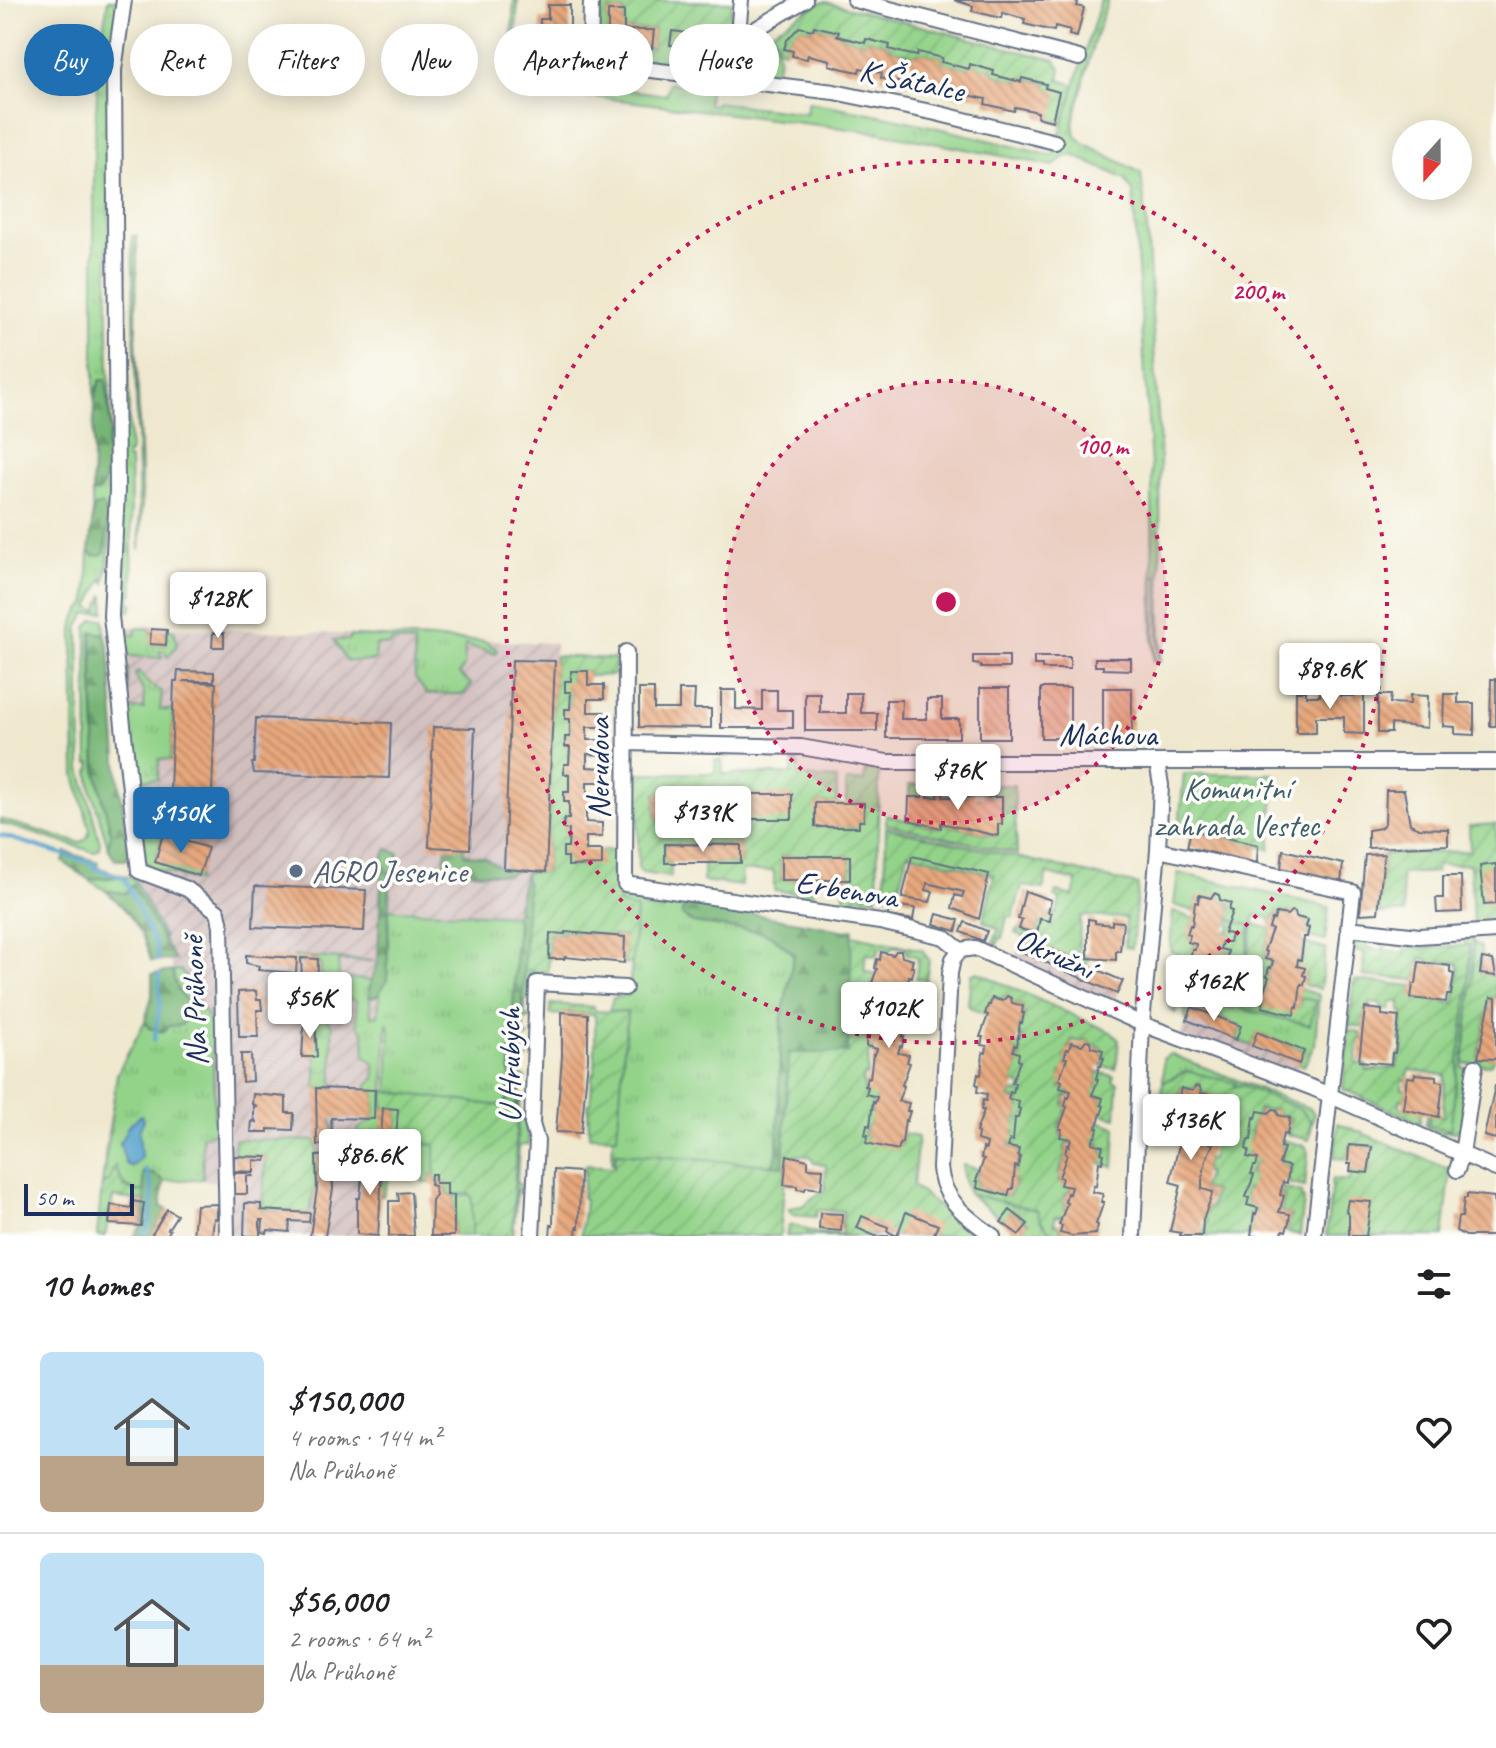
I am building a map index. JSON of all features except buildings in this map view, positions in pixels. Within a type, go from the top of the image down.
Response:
[{"type":"street","name":"Na Průhoně","points":[[124,0],[114,70],[117,491],[110,594],[112,623],[139,871],[187,889],[218,912],[221,926],[227,1236]]},
{"type":"street","points":[[591,0],[591,24]]},
{"type":"street","points":[[739,24],[741,0]]},
{"type":"street","points":[[764,24],[805,0]]},
{"type":"street","points":[[855,0],[1079,58]]},
{"type":"street","name":"K Šátalce","points":[[779,85],[886,101],[1055,142]]},
{"type":"street","name":"Nerudova","points":[[625,884],[626,652]]},
{"type":"street","name":"Máchova","points":[[626,743],[801,747],[887,762],[1496,762]]},
{"type":"street","points":[[1133,1236],[1142,1024],[1158,850],[1161,785],[1157,762]]},
{"type":"street","points":[[1158,850],[1353,892],[1314,1236]]},
{"type":"street","name":"Erbenova","points":[[625,884],[916,929],[944,937],[960,950]]},
{"type":"street","points":[[1348,928],[1419,936],[1496,931]]},
{"type":"street","name":"Okružní","points":[[960,950],[975,948],[1142,1024],[1181,1036],[1329,1096],[1496,1169]]},
{"type":"street","points":[[960,950],[953,959],[950,973],[941,1180],[948,1197],[993,1236]]},
{"type":"street","name":"U Hrubých","points":[[532,1236],[537,1147],[532,1124],[537,983],[625,988]]},
{"type":"street","points":[[1457,1170],[1475,1067]]},
{"type":"shaded area","points":[[151,625],[555,643],[546,872],[527,917],[387,907],[380,1236],[220,1236],[216,1182],[103,1167],[117,1074],[125,1055],[139,1033],[194,1011],[130,883],[139,870],[113,630]]},
{"type":"shaded area","points":[[1024,937],[1123,981],[1110,1009],[1011,964]]},
{"type":"shaded area","points":[[1192,1007],[1241,1026],[1237,1040],[1252,1046],[1257,1032],[1304,1051],[1293,1080],[1181,1036]]},
{"type":"green space","points":[[108,0],[118,0],[114,82],[114,24],[104,24]]},
{"type":"green space","points":[[514,0],[518,0],[517,24],[512,24]]},
{"type":"green space","points":[[600,0],[732,2],[731,24],[669,24],[669,63],[653,60],[653,24],[624,24],[624,11],[608,11],[608,24],[599,24]]},
{"type":"green space","points":[[1101,0],[1108,0],[1073,123],[1076,136],[1084,143],[1141,173],[1160,449],[1161,662],[1158,576],[1155,575],[1153,662],[1152,481],[1133,192],[1125,179],[1073,155],[1062,158],[1054,166],[881,133],[584,96],[666,95],[669,83],[669,96],[708,96],[708,104],[715,105],[716,102],[806,113],[808,102],[931,126],[1053,156]]},
{"type":"green space","points":[[826,2],[1055,60],[1061,68],[1059,80],[1075,85],[1063,124],[1052,121],[1046,83],[1022,78],[1021,82],[970,65],[969,69],[941,62],[942,58],[918,52],[917,56],[889,49],[890,45],[866,39],[865,43],[837,36],[838,32],[815,26],[813,30],[800,27],[787,40],[784,50],[779,48],[779,27],[818,3]]},
{"type":"green space","points":[[97,96],[113,96],[108,246],[112,456],[109,552],[105,584],[103,578],[89,607],[97,611],[104,595],[105,612],[86,614],[79,626],[81,769],[100,843],[99,849],[94,852],[0,823],[0,819],[80,843],[87,838],[90,830],[75,775],[73,629],[75,619],[87,602],[89,551],[93,555],[92,493],[97,493],[109,463],[106,446],[111,431],[105,380],[97,386],[94,402]]},
{"type":"green space","points":[[132,236],[137,236],[136,335],[142,503],[140,550]]},
{"type":"green space","points":[[124,249],[130,453],[127,453],[127,459],[130,460],[133,594],[130,600],[133,604],[130,611],[117,612],[118,259]]},
{"type":"green space","points":[[100,380],[106,380],[111,431],[106,446],[109,463],[103,485],[97,493],[92,493],[94,402]]},
{"type":"green space","points":[[102,504],[108,516],[105,552],[100,556],[89,551],[94,508]]},
{"type":"green space","points":[[94,619],[104,619],[105,634],[92,632],[91,640],[96,769],[111,834],[108,847],[91,789],[91,763],[88,763],[87,627]]},
{"type":"green space","points":[[124,628],[127,635],[135,635],[136,628],[151,629],[151,644],[166,645],[167,630],[174,630],[177,645],[168,657],[165,651],[160,651],[162,658],[129,656],[127,645],[126,654],[120,642],[119,632]]},
{"type":"green space","points":[[92,632],[105,634],[109,648],[118,773],[129,855],[126,860],[115,860],[108,847],[111,834],[96,769]]},
{"type":"green space","points":[[350,636],[484,641],[498,650],[496,654],[465,645],[464,667],[459,674],[471,684],[464,694],[427,694],[415,678],[414,643],[392,641],[391,645],[376,645],[375,661],[346,661],[334,640],[349,640]]},
{"type":"green space","points":[[555,656],[615,659],[615,675],[588,676],[588,671],[571,672],[570,709],[565,710],[565,719],[570,719],[570,737],[565,737],[565,746],[570,747],[569,764],[564,774],[569,774],[569,792],[564,792],[564,802],[569,802],[569,819],[564,820],[564,829],[569,830],[568,847],[563,847],[569,866],[585,866],[602,850],[613,850],[612,879],[619,880],[619,904],[636,909],[632,964],[624,964],[624,937],[566,932],[550,934],[548,972],[524,971],[525,872],[546,872]]},
{"type":"green space","points":[[128,669],[128,709],[124,673]]},
{"type":"green space","points":[[138,671],[149,684],[162,692],[160,710],[173,710],[171,760],[159,759],[158,779],[143,780],[144,802],[152,817],[166,824],[155,861],[198,875],[197,881],[151,868],[145,861],[128,709],[144,709],[144,693],[135,674]]},
{"type":"green space","points":[[715,760],[722,760],[723,774],[792,774],[793,761],[798,761],[799,776],[837,779],[837,803],[816,803],[815,827],[858,827],[859,821],[864,821],[864,803],[846,803],[846,781],[864,781],[865,770],[879,772],[877,898],[855,896],[853,903],[844,901],[844,880],[850,880],[850,856],[781,856],[781,880],[813,880],[813,896],[774,890],[774,871],[742,871],[741,886],[703,881],[703,863],[741,863],[741,845],[665,844],[665,863],[671,863],[671,877],[642,873],[638,868],[638,773],[715,773]],"holes":[[[656,794],[704,794],[704,812],[700,812],[699,818],[656,818]],[[723,794],[792,795],[791,818],[723,818]]]},
{"type":"green space","name":"Komunitní zahrada Vestec","points":[[1184,774],[1275,774],[1270,849],[1179,827]]},
{"type":"green space","points":[[909,785],[973,785],[973,793],[968,793],[968,797],[958,797],[958,793],[954,793],[953,797],[943,797],[943,793],[939,793],[938,797],[928,797],[927,793],[923,793],[923,797],[909,797]]},
{"type":"green space","points":[[983,785],[1014,785],[1017,854],[886,824],[886,815],[940,828],[941,823],[997,836],[998,824],[1002,824],[1002,798],[988,797],[988,793],[983,793]]},
{"type":"green space","points":[[159,788],[171,789],[171,797],[212,797],[210,805],[190,818],[167,815],[162,811]]},
{"type":"green space","points":[[1496,824],[1496,918],[1473,922],[1470,864],[1437,865],[1436,872],[1401,874],[1404,913],[1378,913],[1384,854],[1470,851],[1469,826]]},
{"type":"green space","points":[[886,827],[1138,885],[1132,948],[1125,947],[1126,918],[1081,916],[1078,954],[1088,956],[1087,965],[1015,933],[1017,929],[1037,933],[1040,922],[1050,919],[1051,913],[1057,914],[1060,899],[1055,897],[1056,892],[1073,896],[1077,881],[1047,874],[1043,889],[1022,886],[1013,917],[1007,917],[997,945],[993,943],[999,929],[983,921],[994,875],[908,853],[897,897],[885,894]]},
{"type":"green space","points":[[446,847],[464,848],[464,854],[484,857],[503,869],[516,870],[507,875],[443,872]]},
{"type":"green space","points":[[387,849],[399,853],[400,866],[388,874],[387,981],[378,995],[370,998],[369,989],[378,960],[382,860]]},
{"type":"green space","points":[[66,852],[98,862],[97,867],[118,874],[116,877],[88,879],[63,862]]},
{"type":"green space","points":[[538,871],[527,917],[517,1108],[497,1106],[506,1103],[510,1081],[515,916],[525,872]]},
{"type":"green space","points":[[1178,873],[1329,907],[1325,941],[1308,937],[1308,920],[1291,911],[1276,913],[1271,923],[1269,918],[1255,915],[1240,1005],[1309,1025],[1315,1001],[1298,997],[1300,989],[1319,995],[1315,1044],[1304,1066],[1299,1064],[1303,1050],[1257,1033],[1252,1046],[1236,1040],[1241,1026],[1193,1007],[1187,1020],[1184,1018],[1186,1010],[1178,1006],[1175,1013],[1170,1008],[1166,987],[1169,956],[1191,966],[1190,972],[1172,967],[1170,993],[1234,1008],[1251,926],[1230,920],[1231,903],[1220,900],[1219,895],[1214,894],[1211,898],[1199,896],[1193,911],[1174,905]]},
{"type":"green space","points":[[118,874],[134,879],[165,939],[133,885],[126,893],[106,891],[88,879],[116,877]]},
{"type":"green space","points":[[133,885],[175,960],[151,961],[134,922],[106,891],[126,893]]},
{"type":"green space","points":[[619,889],[644,893],[643,908],[665,908],[646,903],[646,898],[673,902],[674,898],[700,901],[687,920],[762,932],[794,954],[781,1023],[777,1156],[772,1165],[616,1153],[615,1163],[612,1163],[627,1013],[609,1011],[613,998],[629,995],[636,909],[619,905]]},
{"type":"green space","points":[[700,901],[847,931],[853,929],[848,1053],[789,1054],[783,1166],[772,1165],[777,1156],[781,1023],[794,954],[762,932],[693,923],[682,915],[690,902]]},
{"type":"green space","points":[[387,909],[515,916],[510,1081],[506,1104],[497,1106],[388,1092],[390,1030],[387,1023],[382,1147],[333,1145],[331,1118],[335,1137],[343,1143],[358,1141],[358,1129],[374,1119],[375,1090],[367,1090],[368,1084],[375,1079],[374,1064],[365,1056],[364,1034],[357,1024],[356,1001],[350,998],[337,1008],[306,1006],[321,1005],[321,964],[317,958],[302,958],[301,962],[297,962],[294,956],[377,961],[338,961],[339,978],[371,980],[371,1016],[378,1015],[380,988],[387,981]]},
{"type":"green space","points":[[1173,911],[1194,919],[1188,934],[1189,941],[1196,943],[1190,959],[1170,951]]},
{"type":"green space","points":[[1227,919],[1251,925],[1238,1005],[1234,1008],[1170,993],[1172,967],[1187,971],[1186,990],[1217,997],[1219,990],[1222,990],[1229,958],[1228,951],[1220,949],[1222,942],[1229,942],[1231,934],[1225,932],[1231,925]]},
{"type":"green space","points":[[1253,924],[1272,929],[1264,951],[1267,952],[1265,959],[1273,961],[1269,966],[1262,1007],[1299,1007],[1301,998],[1316,1001],[1310,1025],[1242,1009],[1240,1005]]},
{"type":"green space","points":[[852,935],[922,950],[929,960],[926,980],[916,978],[918,957],[907,954],[905,949],[895,946],[890,950],[879,948],[877,956],[866,954],[864,970],[876,975],[870,989],[874,991],[872,998],[857,994],[856,1001],[876,1006],[873,1006],[870,1029],[867,1029],[865,1038],[875,1046],[873,1053],[869,1053],[867,1076],[864,1075],[862,1084],[865,1085],[864,1091],[878,1094],[875,1103],[872,1103],[870,1126],[866,1126],[866,1142],[901,1144],[904,1134],[918,1137],[913,1186],[975,1236],[786,1236],[791,1224],[815,1233],[842,1234],[843,1211],[817,1210],[816,1217],[793,1215],[789,1211],[789,1208],[802,1206],[825,1189],[826,1165],[814,1163],[810,1156],[795,1155],[786,1165],[780,1236],[581,1236],[585,1165],[614,1167],[616,1153],[783,1166],[789,1053],[848,1053]]},
{"type":"green space","points":[[1367,938],[1367,948],[1383,950],[1384,939],[1385,950],[1405,953],[1406,941],[1411,942],[1411,946],[1423,948],[1470,945],[1469,983],[1450,1130],[1428,1125],[1431,1115],[1443,1116],[1445,1075],[1409,1070],[1408,1080],[1403,1080],[1402,1089],[1407,1090],[1405,1100],[1400,1100],[1400,1108],[1421,1111],[1420,1123],[1343,1089],[1348,1030],[1360,1032],[1356,1063],[1366,1065],[1367,1071],[1397,1067],[1399,1053],[1403,1053],[1403,1042],[1400,1041],[1403,1012],[1400,1011],[1400,1002],[1391,1002],[1390,1010],[1382,1010],[1381,1004],[1370,1003],[1370,1008],[1365,1009],[1363,1027],[1349,1025],[1354,980],[1413,986],[1412,997],[1454,1003],[1459,967],[1456,963],[1441,961],[1440,965],[1421,958],[1416,980],[1363,976],[1364,952],[1353,951],[1354,942]]},
{"type":"green space","points":[[1473,939],[1473,981],[1462,1067],[1469,1070],[1462,1125],[1457,1132],[1445,1131],[1443,1134],[1425,1126],[1428,1114],[1450,1129],[1469,983],[1470,946],[1466,945],[1465,940]]},
{"type":"green space","points":[[1473,942],[1481,947],[1480,973],[1496,976],[1496,998],[1491,997],[1478,1057],[1496,1057],[1490,1065],[1463,1063],[1473,981]]},
{"type":"green space","points":[[1304,943],[1326,949],[1320,989],[1304,985],[1306,976],[1297,966],[1299,960],[1302,961]]},
{"type":"green space","points":[[181,970],[212,1025],[215,1132],[202,1137],[203,1179],[164,1181],[159,1177],[143,1177],[145,1192],[130,1189],[119,1178],[102,1184],[117,1074],[145,1021],[149,1028],[180,994],[173,971]]},
{"type":"green space","points":[[173,971],[178,989],[189,1003],[182,1025],[168,1026],[163,1032],[149,1028],[145,1021],[152,996],[152,974]]},
{"type":"green space","points":[[524,971],[534,971],[531,997],[525,1000],[525,1014],[530,1018],[524,1020],[523,1034],[529,1036],[523,1040],[522,1054],[528,1058],[522,1061],[521,1075],[526,1078],[521,1082],[520,1095],[525,1099],[520,1102],[519,1115],[524,1118],[529,1144],[519,1146],[517,1184],[528,1187],[527,1190],[517,1190],[513,1236]]},
{"type":"green space","points":[[977,972],[1111,1032],[1119,1040],[1116,1069],[1102,1066],[1105,1057],[1101,1055],[1102,1048],[1091,1045],[1089,1040],[1072,1040],[1064,1057],[1067,1057],[1064,1071],[1061,1072],[1060,1079],[1063,1080],[1060,1088],[1071,1090],[1066,1096],[1064,1105],[1067,1107],[1058,1128],[1062,1129],[1060,1135],[1071,1137],[1069,1144],[1066,1144],[1064,1153],[1067,1154],[1058,1175],[1061,1176],[1060,1182],[1071,1185],[1063,1202],[1066,1204],[1064,1217],[1056,1216],[1054,1223],[1061,1226],[1060,1232],[1075,1236],[1054,1236],[1041,1221],[1037,1210],[969,1194],[963,1178],[963,1165],[982,1170],[977,1173],[977,1188],[1008,1196],[1020,1157],[1019,1149],[1009,1146],[1015,1131],[1012,1130],[1015,1117],[1018,1118],[1019,1101],[1009,1098],[1013,1092],[1020,1093],[1022,1086],[1012,1082],[1020,1060],[1019,1053],[1012,1051],[1013,1044],[1021,1045],[1023,1037],[1016,1034],[1025,1014],[1022,1013],[1023,1006],[1011,1002],[1009,997],[992,997],[985,1014],[972,1009],[968,1005],[971,975]]},
{"type":"green space","points":[[550,1004],[627,1012],[617,1137],[589,1136],[588,1104],[591,1103],[592,1074],[595,1073],[595,1015],[550,1014]]},
{"type":"green space","points":[[316,1015],[326,1017],[332,1025],[333,1088],[316,1088]]},
{"type":"green space","points":[[1170,1054],[1311,1109],[1314,1114],[1309,1140],[1311,1121],[1241,1085],[1232,1087],[1187,1071],[1163,1082],[1163,1059]]},
{"type":"green space","points":[[1187,1071],[1236,1083],[1233,1087],[1241,1085],[1300,1109],[1311,1121],[1309,1140],[1287,1134],[1291,1118],[1278,1114],[1276,1109],[1259,1109],[1252,1125],[1249,1156],[1258,1159],[1250,1174],[1254,1175],[1251,1189],[1247,1188],[1245,1196],[1249,1198],[1247,1204],[1258,1206],[1256,1213],[1252,1213],[1250,1222],[1254,1223],[1251,1236],[1202,1236],[1208,1221],[1204,1219],[1207,1208],[1211,1207],[1214,1191],[1202,1188],[1208,1173],[1204,1172],[1214,1145],[1200,1141],[1213,1096],[1200,1092],[1198,1087],[1181,1087],[1174,1111],[1161,1108],[1163,1082]]},
{"type":"green space","points":[[1097,1072],[1114,1076],[1113,1081],[1118,1083],[1116,1118],[1101,1114],[1102,1097],[1091,1094],[1096,1088]]},
{"type":"green space","points":[[384,1091],[517,1108],[513,1236],[472,1236],[472,1197],[469,1194],[447,1195],[447,1183],[435,1183],[435,1145],[396,1140],[398,1109],[383,1108]]},
{"type":"green space","points":[[1095,1120],[1116,1127],[1114,1167],[1097,1162],[1101,1161],[1103,1152],[1100,1151],[1102,1145],[1092,1142],[1098,1127],[1094,1126]]},
{"type":"green space","points":[[1338,1123],[1451,1170],[1443,1236],[1326,1236],[1332,1179],[1349,1181],[1350,1171],[1368,1173],[1372,1147],[1349,1145],[1348,1159],[1334,1158]]},
{"type":"green space","points":[[235,1139],[317,1141],[317,1189],[314,1190],[310,1213],[262,1210],[266,1157],[234,1156]]},
{"type":"green space","points":[[387,1139],[435,1145],[435,1174],[431,1174],[431,1183],[423,1183],[421,1162],[406,1161],[403,1156],[395,1159],[383,1196],[380,1196]]},
{"type":"green space","points":[[1283,1140],[1306,1146],[1305,1187],[1287,1183],[1291,1167],[1280,1164]]},
{"type":"green space","points":[[115,1166],[124,1187],[145,1192],[146,1209],[139,1236],[134,1236],[141,1226],[144,1201],[113,1197],[105,1236],[97,1236],[102,1184],[109,1182]]},
{"type":"green space","points":[[143,1172],[164,1181],[161,1207],[167,1209],[151,1236],[139,1236],[146,1209]]},
{"type":"green space","points":[[1283,1188],[1302,1193],[1300,1235],[1286,1232],[1291,1215],[1281,1212],[1285,1196],[1281,1195]]},
{"type":"green space","points":[[469,1194],[472,1197],[472,1236],[454,1236],[454,1195]]},
{"type":"green space","points":[[969,1194],[1038,1210],[1041,1221],[1054,1236],[1024,1236],[1021,1233],[1028,1223],[1011,1210],[1003,1220]]},
{"type":"water","points":[[141,1115],[144,1120],[139,1131],[141,1158],[132,1167],[126,1164],[120,1143],[128,1126]]},
{"type":"waterway","points":[[0,835],[95,864],[94,868],[124,878],[156,946],[158,960]]},
{"type":"waterway","points":[[154,1040],[160,1003],[159,974]]},
{"type":"waterway","points":[[144,1236],[152,1202],[151,1185],[145,1169]]},
{"type":"place","name":"AGRO Jesenice","points":[[296,871]]}]
